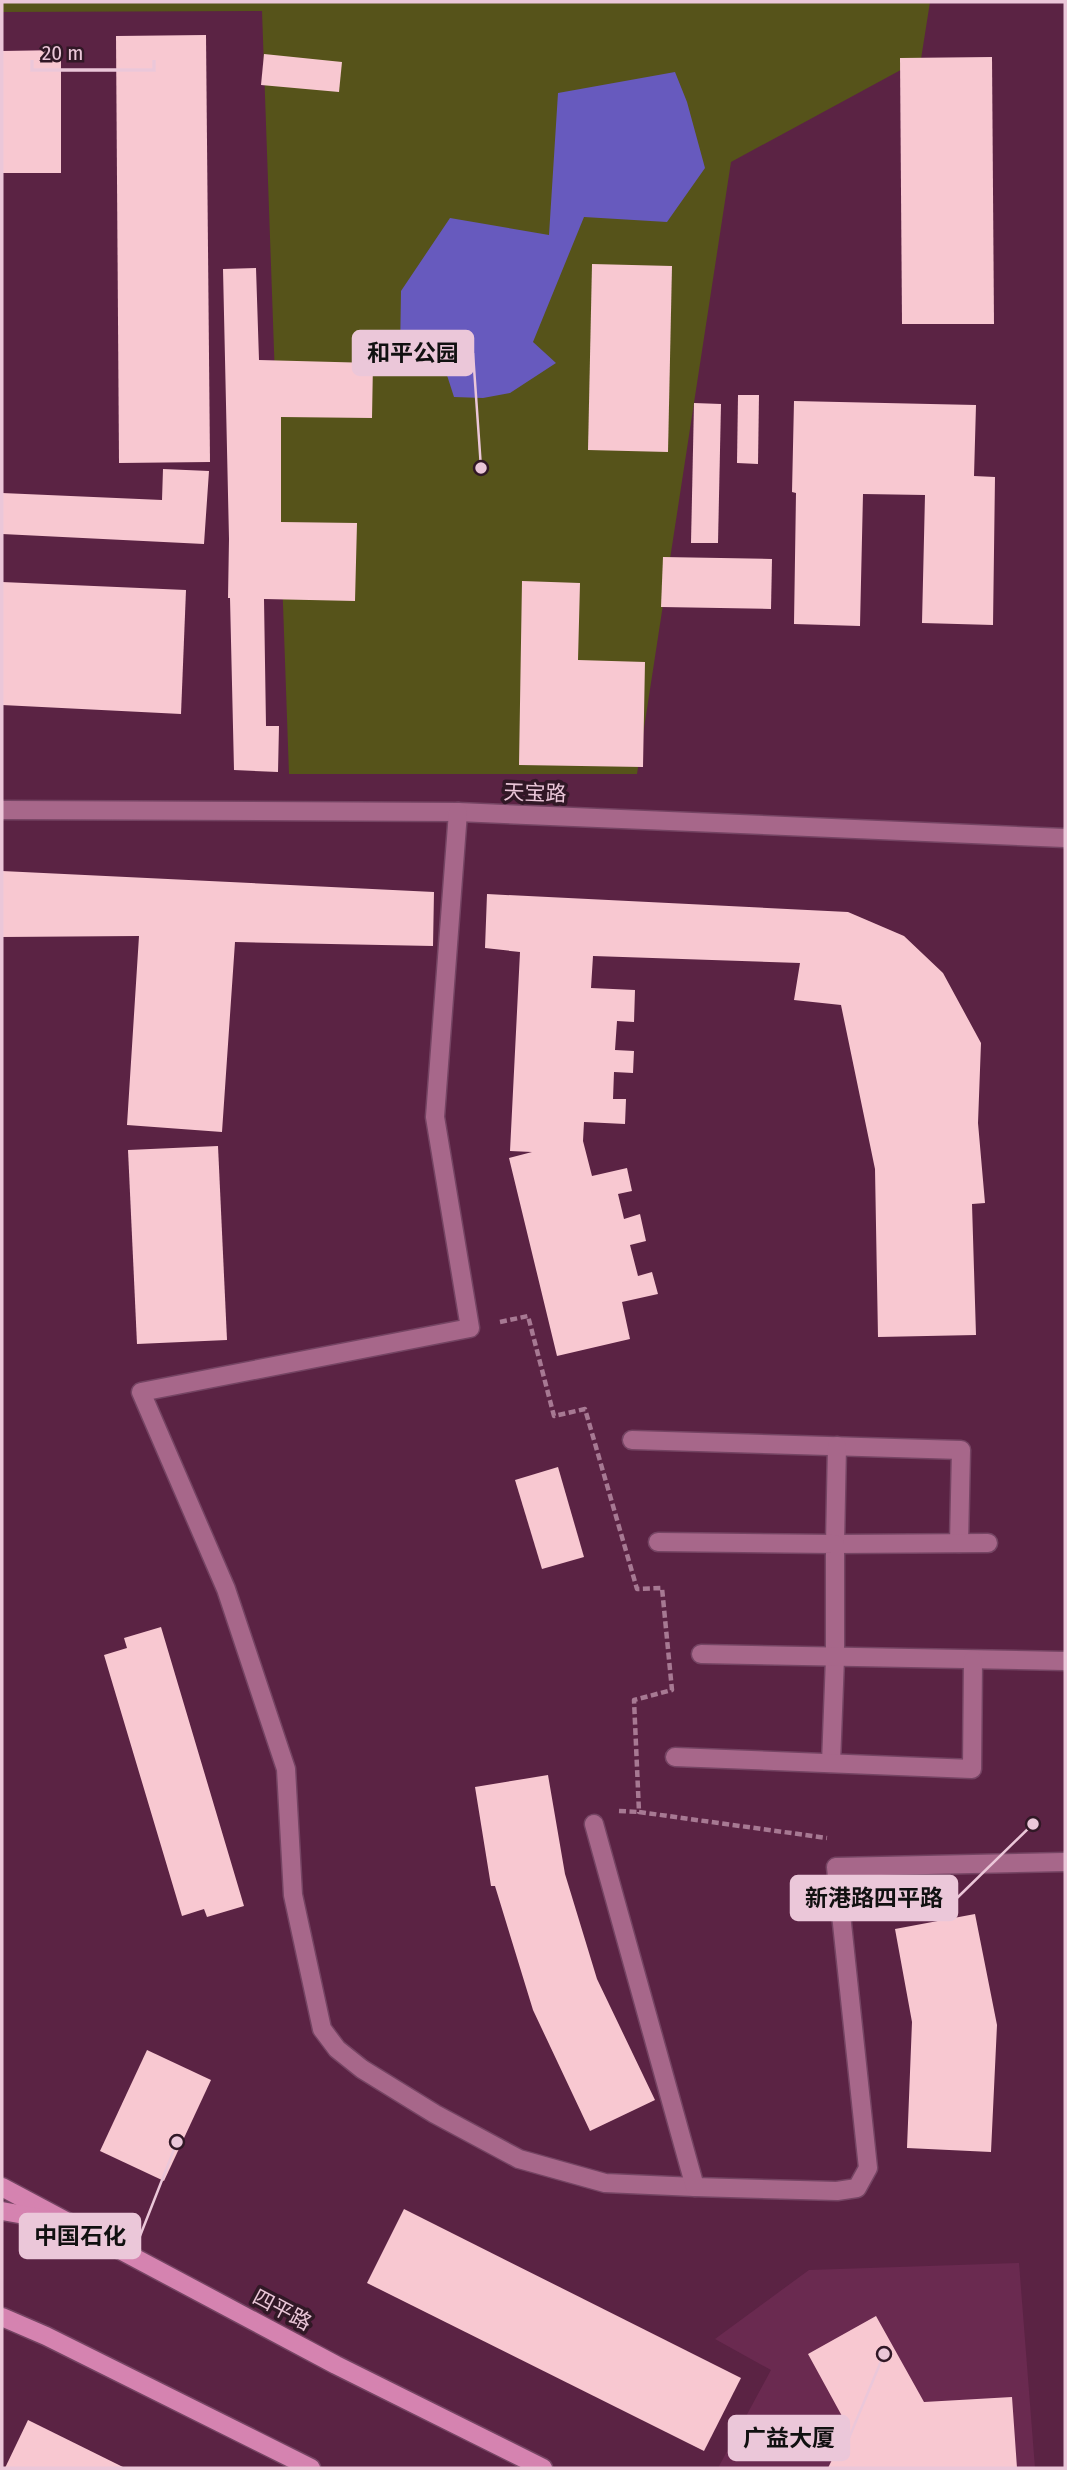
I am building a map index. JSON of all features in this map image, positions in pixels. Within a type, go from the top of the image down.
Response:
[{"type":"main road","name":"四平路","points":[[2,2187],[336,2365],[543,2468]]},
{"type":"main road","points":[[2,2211],[69,2223]]},
{"type":"main road","points":[[2,2307],[46,2336]]},
{"type":"main road","points":[[2,2316],[311,2468]]},
{"type":"street","name":"天宝路","points":[[2,810],[458,812],[1065,838]]},
{"type":"street","points":[[458,812],[435,1117],[470,1328],[141,1392],[226,1590],[286,1769],[293,1895],[323,2029],[337,2049],[362,2070],[435,2114],[519,2159],[605,2183],[695,2188],[857,2188],[868,2168],[836,1867],[1065,1861]]},
{"type":"street","points":[[632,1440],[961,1450],[959,1543]]},
{"type":"street","points":[[831,1763],[837,1446]]},
{"type":"street","points":[[658,1542],[988,1543]]},
{"type":"street","points":[[701,1654],[1065,1661]]},
{"type":"street","points":[[675,1757],[972,1769],[973,1660]]},
{"type":"street","points":[[594,1824],[695,2188]]},
{"type":"path","points":[[470,1328],[528,1316],[554,1416],[585,1409],[637,1589],[662,1588],[672,1690],[634,1700],[639,1812],[835,1839],[836,1867]]},
{"type":"shaded area","points":[[2,2],[930,2],[921,59],[731,162],[637,774],[289,774],[262,11],[2,12]]},
{"type":"shaded area","points":[[675,72],[687,102],[705,168],[667,222],[584,217],[533,342],[556,363],[510,393],[483,398],[454,397],[444,366],[400,355],[401,291],[450,218],[549,235],[558,93]]},
{"type":"shaded area","points":[[1019,2263],[1035,2468],[718,2468],[771,2370],[715,2339],[809,2270]]},
{"type":"building","points":[[206,35],[210,462],[119,463],[116,36]]},
{"type":"building","points":[[61,50],[61,173],[2,173],[2,51]]},
{"type":"building","points":[[264,54],[342,62],[339,92],[261,85]]},
{"type":"building","points":[[992,57],[994,324],[902,324],[900,58]]},
{"type":"building","points":[[592,264],[672,266],[668,452],[588,450]]},
{"type":"building","points":[[256,268],[259,360],[373,363],[372,418],[281,417],[281,522],[357,523],[355,601],[264,599],[266,726],[279,726],[278,772],[234,770],[228,598],[223,269]]},
{"type":"building","points":[[738,395],[759,395],[758,464],[737,463]]},
{"type":"building","points":[[794,401],[976,405],[974,476],[995,477],[993,625],[922,623],[925,495],[863,494],[860,626],[794,624]]},
{"type":"building","points":[[694,403],[721,404],[718,543],[691,543]]},
{"type":"building","points":[[163,469],[209,471],[204,544],[2,534],[2,493],[162,500]]},
{"type":"building","points":[[663,557],[772,559],[771,609],[661,607]]},
{"type":"building","points":[[522,581],[580,583],[578,660],[645,662],[643,767],[519,765]]},
{"type":"building","points":[[2,582],[186,590],[181,714],[2,705]]},
{"type":"building","points":[[2,871],[434,892],[433,946],[235,942],[222,1132],[127,1125],[139,936],[2,937]]},
{"type":"building","points":[[487,894],[848,912],[904,936],[943,973],[981,1043],[978,1123],[985,1203],[972,1204],[976,1335],[878,1337],[875,1169],[841,1005],[794,1000],[800,963],[593,956],[591,988],[635,990],[634,1022],[617,1021],[615,1050],[634,1051],[633,1073],[614,1072],[613,1099],[626,1099],[625,1124],[584,1122],[583,1141],[592,1176],[627,1168],[632,1191],[618,1194],[624,1219],[640,1214],[646,1241],[630,1245],[638,1276],[652,1272],[658,1294],[622,1302],[630,1339],[557,1356],[509,1158],[532,1152],[510,1151],[520,952],[485,948]]},
{"type":"building","points":[[218,1146],[227,1340],[137,1344],[128,1150]]},
{"type":"building","points":[[558,1467],[584,1557],[542,1569],[515,1480]]},
{"type":"building","points":[[161,1627],[244,1906],[207,1917],[204,1909],[182,1916],[104,1655],[127,1648],[124,1638]]},
{"type":"building","points":[[548,1775],[565,1874],[597,1979],[655,2100],[590,2131],[533,2010],[495,1886],[491,1886],[475,1787]]},
{"type":"building","points":[[975,1914],[997,2025],[991,2152],[907,2148],[912,2022],[895,1929]]},
{"type":"building","points":[[147,2050],[211,2080],[164,2181],[100,2151]]},
{"type":"building","points":[[404,2209],[741,2378],[704,2451],[367,2283]]},
{"type":"building","points":[[876,2316],[924,2402],[1012,2397],[1017,2468],[828,2468],[848,2427],[808,2354]]},
{"type":"building","points":[[28,2420],[125,2468],[5,2468]]},
{"type":"place","name":"和平公园","points":[[481,468]]},
{"type":"place","name":"新港路四平路","points":[[1033,1824]]},
{"type":"place","name":"中国石化","points":[[177,2142]]},
{"type":"place","name":"广益大厦","points":[[884,2354]]}]
